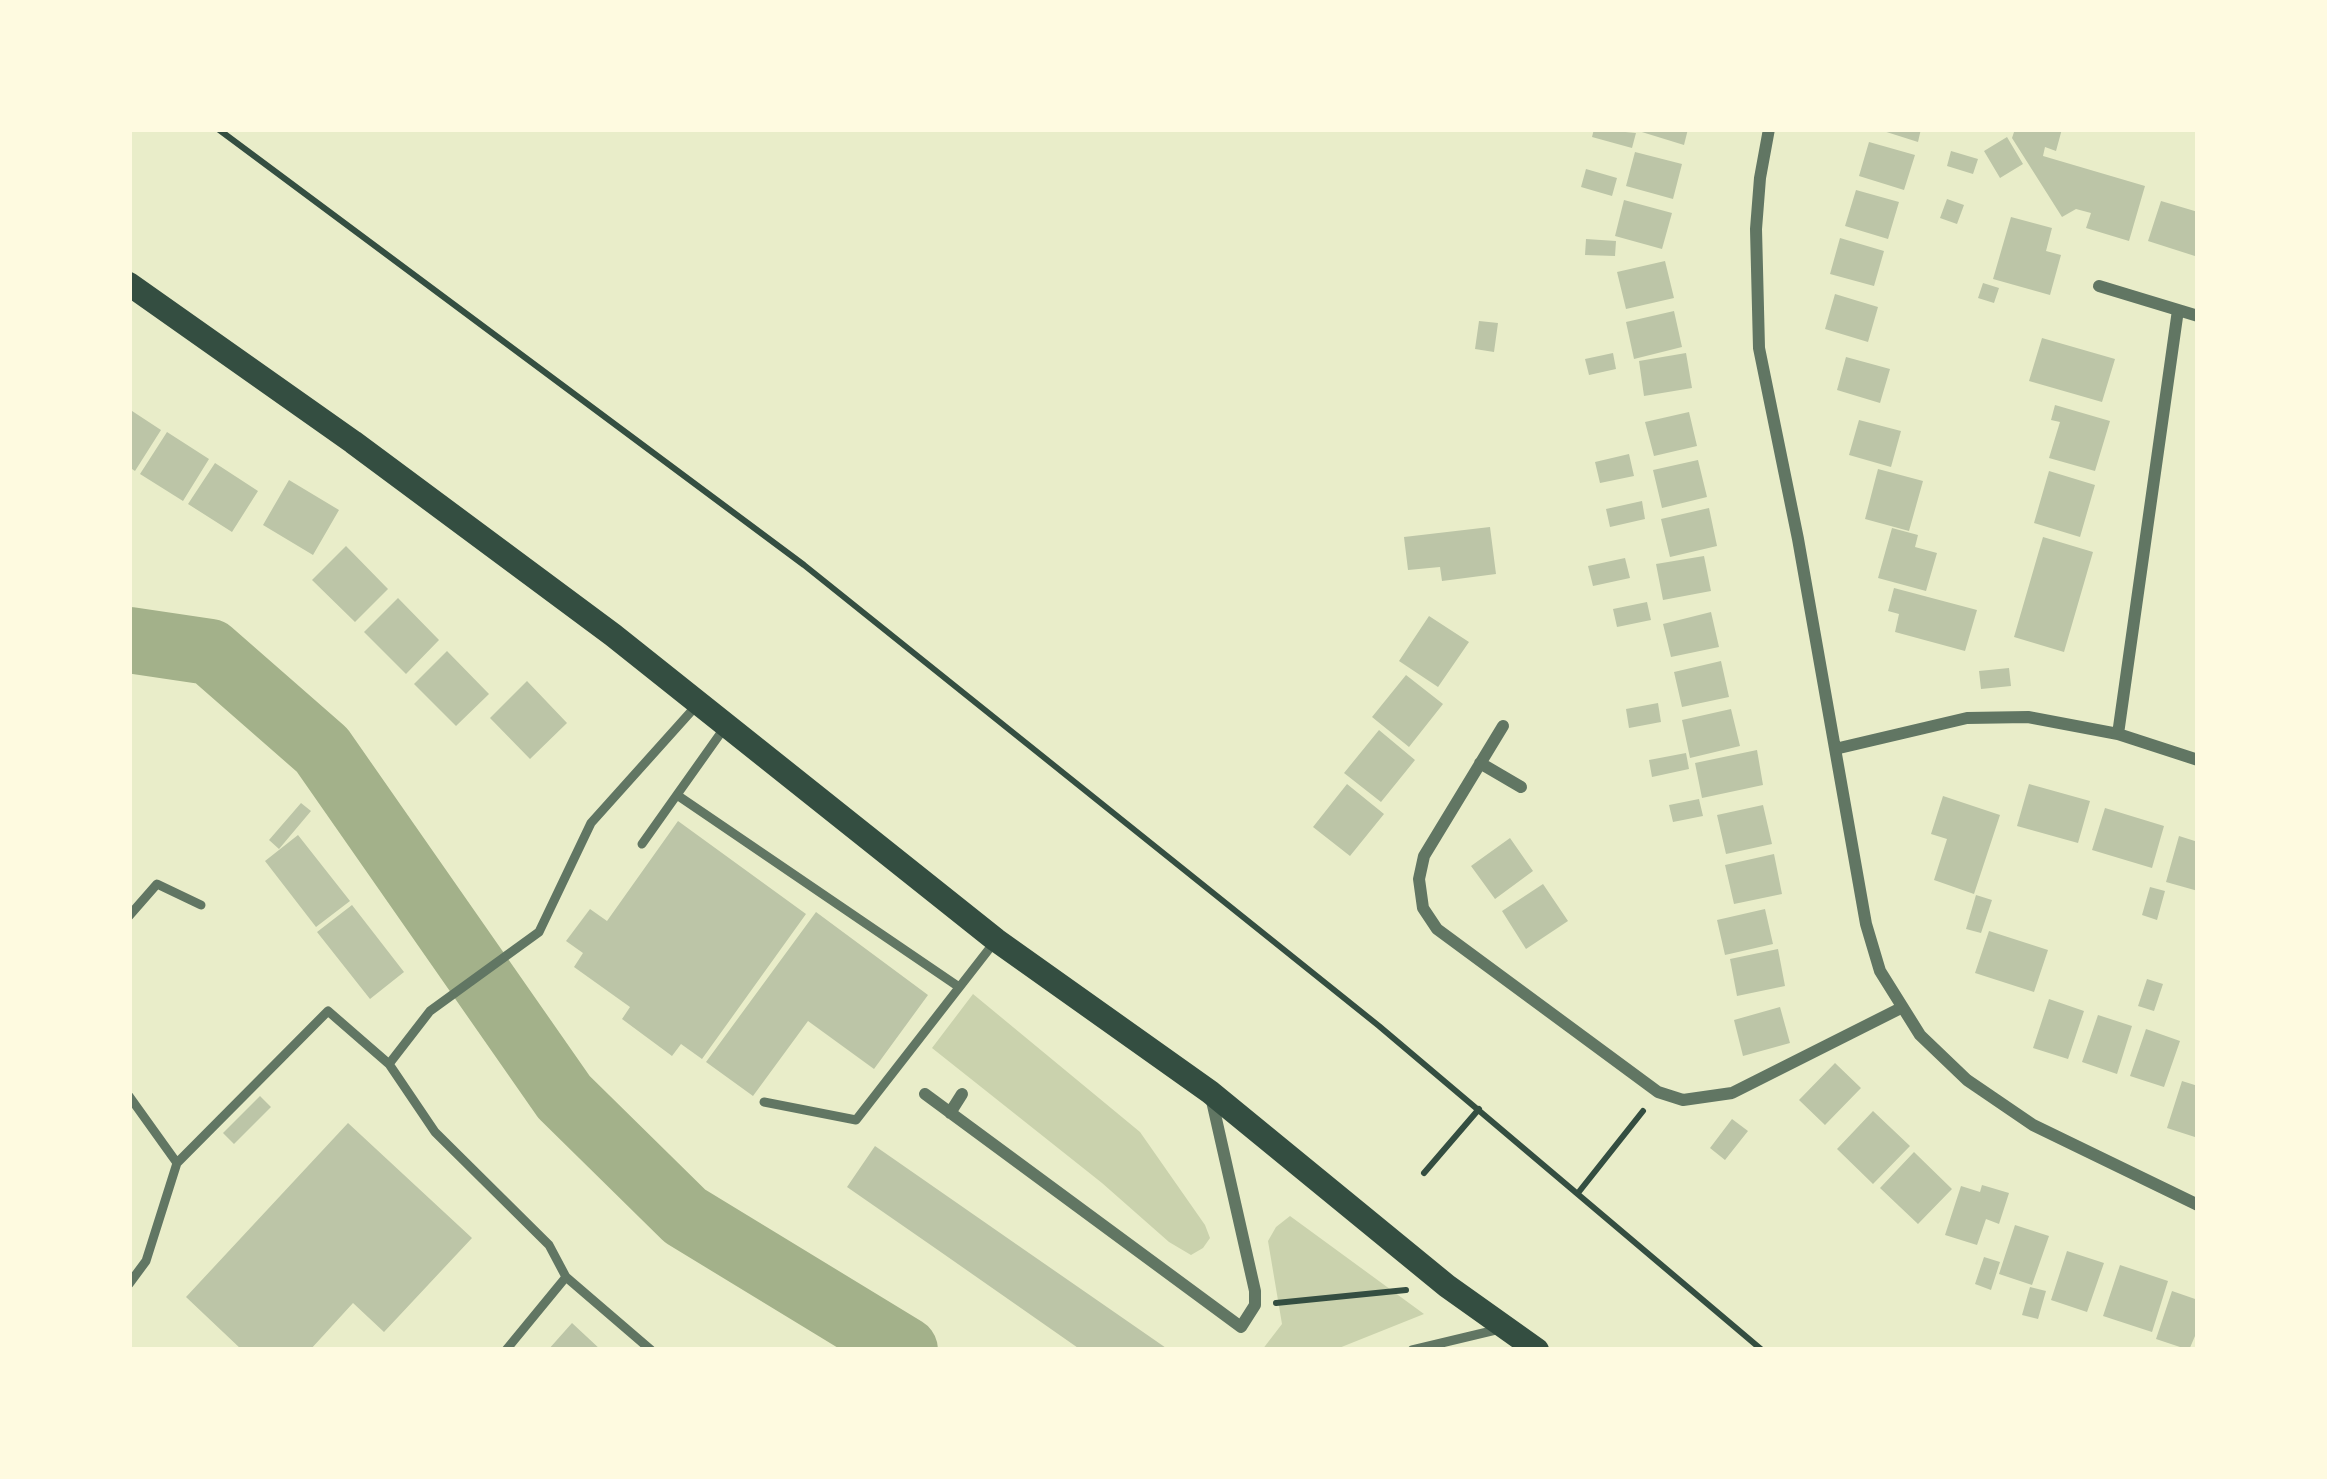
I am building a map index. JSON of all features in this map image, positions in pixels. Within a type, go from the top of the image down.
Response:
[{"type":"main road","points":[[129,284],[576,607],[996,940],[1210,1092],[1447,1286],[1537,1350]]},
{"type":"street","points":[[1769,129],[1756,230],[1759,348],[1866,924],[1880,970],[1901,1009],[1941,1058],[2002,1106],[2198,1205]]},
{"type":"street","points":[[2099,286],[2198,316]]},
{"type":"street","points":[[2118,734],[2178,310]]},
{"type":"street","points":[[1835,749],[1967,718],[2028,716],[2118,734],[2198,760]]},
{"type":"street","points":[[1502,726],[1424,856],[1419,879],[1424,908],[1437,929],[1658,1092],[1683,1100],[1732,1093],[1901,1009]]},
{"type":"street","points":[[1480,763],[1520,787]]},
{"type":"street","points":[[925,1094],[1241,1328],[1255,1305],[1255,1292],[1210,1092]]},
{"type":"street","points":[[950,1113],[962,1094]]},
{"type":"lane","points":[[389,1064],[430,1012],[539,932],[591,824],[698,705]]},
{"type":"lane","points":[[642,844],[725,727]]},
{"type":"lane","points":[[677,795],[959,987]]},
{"type":"lane","points":[[129,916],[157,884],[201,905]]},
{"type":"lane","points":[[764,1102],[856,1120],[996,940]]},
{"type":"lane","points":[[129,1285],[146,1261],[177,1163],[328,1011],[389,1064],[435,1132],[549,1245],[566,1277],[651,1350]]},
{"type":"lane","points":[[129,1096],[177,1163]]},
{"type":"lane","points":[[506,1350],[566,1277]]},
{"type":"lane","points":[[1412,1350],[1505,1328]]},
{"type":"path","points":[[218,129],[804,565],[1479,1109],[1762,1350]]},
{"type":"path","points":[[1578,1193],[1658,1092]]},
{"type":"path","points":[[1424,1172],[1479,1109]]},
{"type":"path","points":[[1255,1305],[1447,1286]]},
{"type":"green space","points":[[973,994],[1140,1132],[1205,1225],[1210,1238],[1203,1248],[1191,1255],[1169,1242],[932,1048]]},
{"type":"green space","points":[[1290,1216],[1424,1314],[1334,1350],[1262,1350],[1282,1324],[1268,1241]]},
{"type":"building","points":[[1594,129],[1636,133],[1632,148],[1592,137]]},
{"type":"building","points":[[1632,129],[1688,129],[1684,145]]},
{"type":"building","points":[[1877,129],[1921,129],[1918,142]]},
{"type":"building","points":[[2015,129],[2062,129],[2056,151],[2045,147],[2043,156],[2145,186],[2129,241],[2086,228],[2091,213],[2076,209],[2062,217],[2012,138]]},
{"type":"building","points":[[2007,137],[2023,164],[2000,178],[1984,151]]},
{"type":"building","points":[[1869,142],[1915,155],[1904,190],[1859,176]]},
{"type":"building","points":[[1951,151],[1978,159],[1973,174],[1947,166]]},
{"type":"building","points":[[1635,152],[1682,164],[1673,199],[1626,186]]},
{"type":"building","points":[[1586,169],[1617,178],[1612,196],[1581,187]]},
{"type":"building","points":[[1856,190],[1899,202],[1888,239],[1845,226]]},
{"type":"building","points":[[1947,199],[1964,205],[1957,224],[1940,218]]},
{"type":"building","points":[[1624,200],[1672,213],[1662,249],[1615,236]]},
{"type":"building","points":[[2161,201],[2198,212],[2198,257],[2148,241]]},
{"type":"building","points":[[2011,217],[2052,228],[2046,251],[2061,255],[2050,295],[1993,279]]},
{"type":"building","points":[[1840,238],[1884,251],[1874,286],[1830,274]]},
{"type":"building","points":[[1586,239],[1616,241],[1615,256],[1585,255]]},
{"type":"building","points":[[1665,261],[1674,298],[1626,309],[1617,272]]},
{"type":"building","points":[[1983,283],[1999,288],[1994,303],[1978,298]]},
{"type":"building","points":[[1835,294],[1878,307],[1868,342],[1825,329]]},
{"type":"building","points":[[1674,311],[1682,347],[1634,359],[1626,322]]},
{"type":"building","points":[[1479,321],[1498,323],[1494,352],[1475,349]]},
{"type":"building","points":[[2042,338],[2115,359],[2102,402],[2029,381]]},
{"type":"building","points":[[1613,353],[1616,369],[1589,375],[1585,359]]},
{"type":"building","points":[[1686,353],[1692,388],[1644,396],[1639,361]]},
{"type":"building","points":[[1846,357],[1890,369],[1880,403],[1837,390]]},
{"type":"building","points":[[2055,405],[2110,421],[2095,471],[2049,458],[2060,422],[2051,420]]},
{"type":"building","points":[[129,409],[161,430],[135,471],[129,467]]},
{"type":"building","points":[[1689,412],[1697,446],[1654,456],[1645,422]]},
{"type":"building","points":[[1859,420],[1901,431],[1891,467],[1849,455]]},
{"type":"building","points":[[167,432],[209,459],[183,501],[140,474]]},
{"type":"building","points":[[1629,454],[1634,476],[1600,483],[1595,462]]},
{"type":"building","points":[[1698,460],[1707,497],[1662,508],[1653,470]]},
{"type":"building","points":[[215,463],[258,491],[232,532],[188,504]]},
{"type":"building","points":[[1878,469],[1923,481],[1909,531],[1865,519]]},
{"type":"building","points":[[2049,471],[2095,485],[2080,537],[2034,523]]},
{"type":"building","points":[[289,480],[339,510],[313,555],[263,525]]},
{"type":"building","points":[[1642,501],[1645,519],[1610,527],[1606,509]]},
{"type":"building","points":[[1709,508],[1717,546],[1670,557],[1661,519]]},
{"type":"building","points":[[1490,527],[1496,574],[1442,581],[1440,567],[1408,570],[1404,537]]},
{"type":"building","points":[[1892,528],[1918,535],[1915,547],[1937,553],[1926,591],[1878,578]]},
{"type":"building","points":[[2043,537],[2093,552],[2064,652],[2014,637]]},
{"type":"building","points":[[346,546],[388,589],[355,622],[312,580]]},
{"type":"building","points":[[1704,556],[1711,591],[1663,600],[1656,564]]},
{"type":"building","points":[[1625,558],[1630,578],[1593,586],[1588,566]]},
{"type":"building","points":[[1894,588],[1977,610],[1965,651],[1895,632],[1899,614],[1888,611]]},
{"type":"building","points":[[398,598],[439,640],[406,674],[364,632]]},
{"type":"building","points":[[1647,602],[1651,620],[1617,627],[1613,609]]},
{"type":"building","points":[[1711,612],[1719,647],[1671,657],[1663,624]]},
{"type":"building","points":[[1429,616],[1469,642],[1438,687],[1399,661]]},
{"type":"building","points":[[447,651],[489,694],[456,726],[414,684]]},
{"type":"building","points":[[1721,661],[1729,697],[1682,707],[1674,672]]},
{"type":"building","points":[[2009,668],[2011,686],[1981,689],[1979,671]]},
{"type":"building","points":[[1406,675],[1443,704],[1409,747],[1372,717]]},
{"type":"building","points":[[527,681],[567,723],[530,759],[490,718]]},
{"type":"building","points":[[1658,703],[1661,722],[1629,728],[1626,709]]},
{"type":"building","points":[[1731,709],[1740,746],[1690,758],[1682,720]]},
{"type":"building","points":[[1379,730],[1415,760],[1381,802],[1344,773]]},
{"type":"building","points":[[1757,750],[1763,785],[1702,798],[1695,763]]},
{"type":"building","points":[[1686,753],[1689,769],[1652,777],[1649,760]]},
{"type":"building","points":[[1347,784],[1384,814],[1350,856],[1313,827]]},
{"type":"building","points":[[2029,784],[2090,801],[2078,843],[2017,826]]},
{"type":"building","points":[[1943,796],[2000,815],[1974,894],[1934,880],[1947,839],[1931,834]]},
{"type":"building","points":[[1699,799],[1703,816],[1673,822],[1669,805]]},
{"type":"building","points":[[301,803],[311,811],[279,849],[269,840]]},
{"type":"building","points":[[1763,805],[1772,844],[1726,854],[1717,815]]},
{"type":"building","points":[[2105,808],[2164,826],[2152,868],[2092,850]]},
{"type":"building","points":[[678,821],[806,914],[702,1059],[681,1044],[672,1056],[622,1019],[630,1007],[574,967],[583,953],[566,941],[590,909],[607,921]]},
{"type":"building","points":[[298,835],[350,901],[316,927],[265,861]]},
{"type":"building","points":[[2179,836],[2198,842],[2198,891],[2166,882]]},
{"type":"building","points":[[1510,838],[1533,871],[1495,899],[1471,866]]},
{"type":"building","points":[[1774,854],[1782,894],[1734,904],[1725,865]]},
{"type":"building","points":[[1543,884],[1568,921],[1526,949],[1502,911]]},
{"type":"building","points":[[2150,887],[2165,891],[2157,920],[2142,915]]},
{"type":"building","points":[[1976,895],[1992,900],[1981,933],[1966,929]]},
{"type":"building","points":[[352,905],[404,972],[370,999],[317,932]]},
{"type":"building","points":[[1765,909],[1773,944],[1725,955],[1717,920]]},
{"type":"building","points":[[816,912],[928,995],[874,1069],[808,1021],[753,1096],[706,1062]]},
{"type":"building","points":[[1989,931],[2048,950],[2034,992],[1975,973]]},
{"type":"building","points":[[1778,949],[1785,986],[1737,996],[1730,959]]},
{"type":"building","points":[[2147,979],[2163,984],[2154,1011],[2138,1006]]},
{"type":"building","points":[[2049,999],[2084,1011],[2068,1059],[2033,1048]]},
{"type":"building","points":[[1780,1007],[1790,1043],[1743,1056],[1734,1020]]},
{"type":"building","points":[[2098,1015],[2132,1026],[2117,1074],[2082,1062]]},
{"type":"building","points":[[2146,1029],[2180,1041],[2164,1087],[2130,1076]]},
{"type":"building","points":[[1835,1063],[1861,1088],[1825,1125],[1799,1100]]},
{"type":"building","points":[[2182,1081],[2198,1086],[2198,1138],[2167,1128]]},
{"type":"building","points":[[260,1096],[271,1107],[234,1144],[223,1133]]},
{"type":"building","points":[[1873,1111],[1910,1146],[1873,1184],[1837,1149]]},
{"type":"building","points":[[1732,1119],[1748,1131],[1725,1160],[1710,1148]]},
{"type":"building","points":[[348,1123],[472,1238],[384,1332],[353,1303],[310,1350],[242,1350],[186,1297]]},
{"type":"building","points":[[875,1146],[1169,1350],[1081,1350],[847,1187]]},
{"type":"building","points":[[1914,1152],[1952,1189],[1918,1224],[1880,1188]]},
{"type":"building","points":[[1982,1185],[2009,1193],[1999,1224],[1986,1219],[1977,1245],[1945,1235],[1961,1186],[1980,1192]]},
{"type":"building","points":[[2015,1225],[2049,1236],[2032,1285],[1999,1274]]},
{"type":"building","points":[[2067,1251],[2104,1263],[2087,1312],[2051,1300]]},
{"type":"building","points":[[1984,1257],[2000,1262],[1991,1290],[1975,1284]]},
{"type":"building","points":[[2120,1265],[2168,1281],[2152,1332],[2103,1316]]},
{"type":"building","points":[[2030,1287],[2046,1291],[2038,1319],[2022,1315]]},
{"type":"building","points":[[2172,1291],[2198,1300],[2198,1329],[2189,1350],[2156,1339]]},
{"type":"building","points":[[572,1323],[601,1350],[548,1350]]},
{"type":"waterway","points":[[129,640],[210,652],[322,750],[564,1097],[685,1216],[905,1350]]}]
